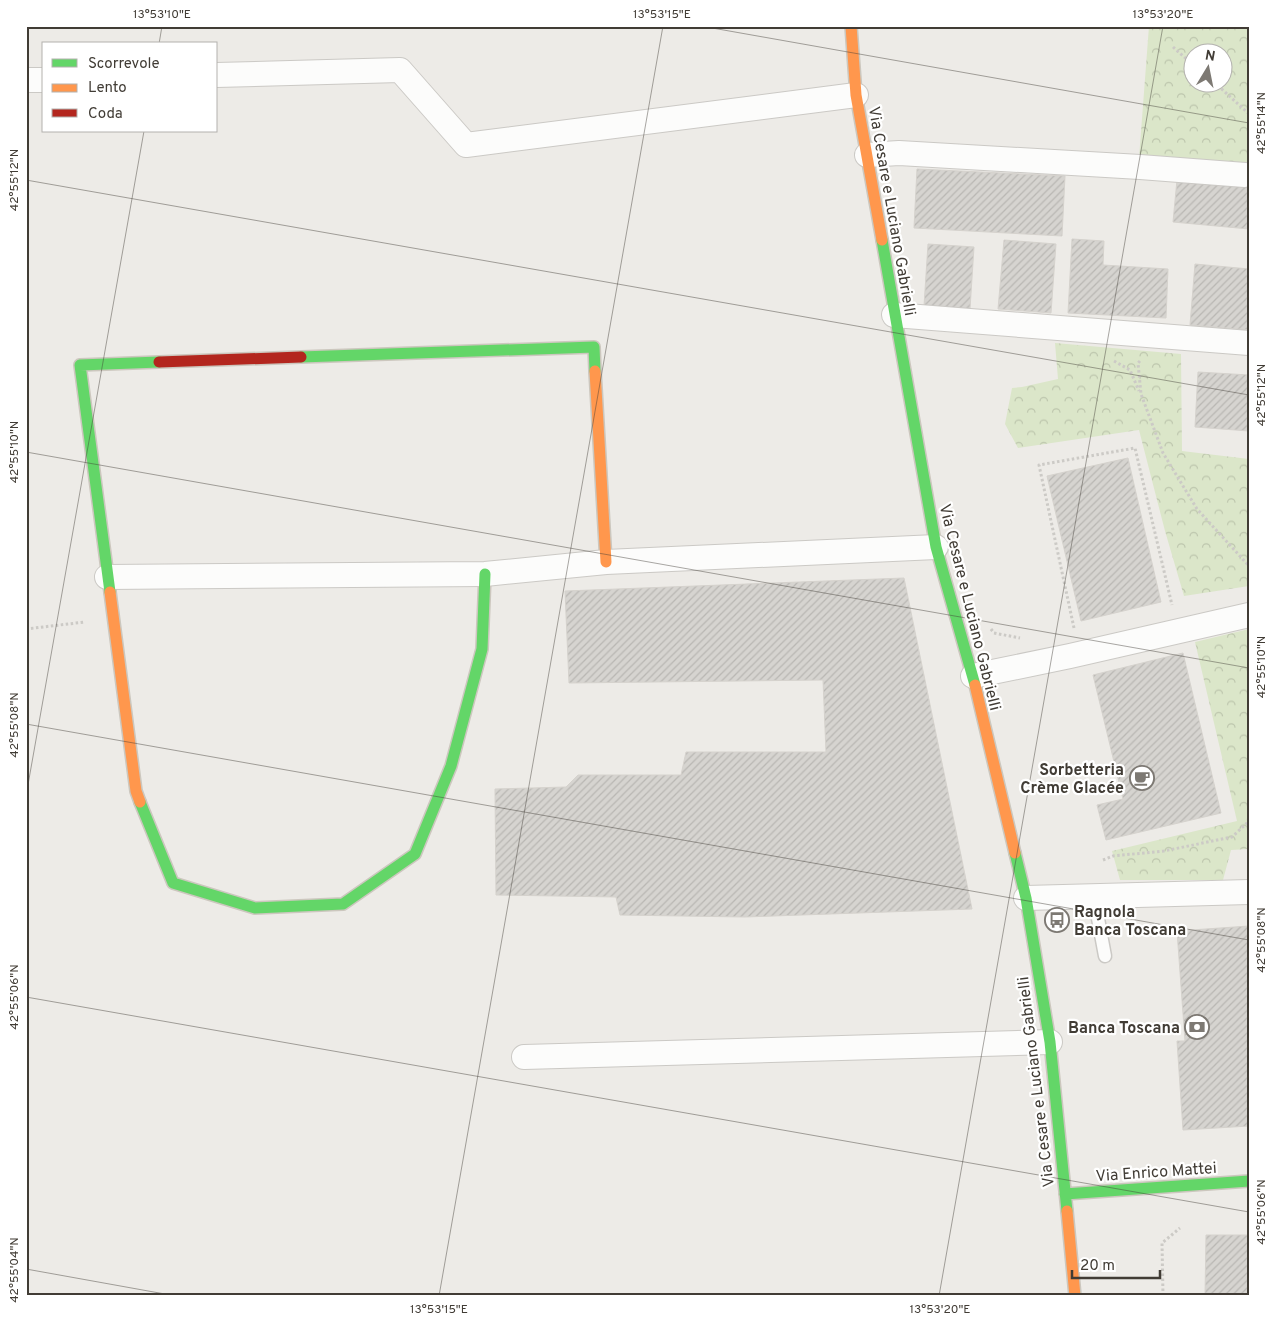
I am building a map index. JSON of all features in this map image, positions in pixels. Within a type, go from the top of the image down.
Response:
[{"type":"street","name":"Via Cesare e Luciano Gabrielli","points":[[850,26],[856,95],[936,548],[973,676],[1026,898],[1050,1042],[1075,1296]]},
{"type":"street","points":[[218,75],[400,70],[466,145],[856,95]]},
{"type":"street","points":[[26,80],[42,80]]},
{"type":"street","points":[[866,155],[918,154],[1245,175]]},
{"type":"street","points":[[894,314],[1249,343]]},
{"type":"street","points":[[485,574],[482,649],[451,766],[415,854],[344,904],[254,908],[173,883],[136,791],[80,365],[594,348],[606,562]]},
{"type":"street","points":[[107,577],[485,574],[606,562],[936,548]]},
{"type":"street","points":[[973,676],[1249,615]]},
{"type":"street","points":[[1026,898],[1249,892]]},
{"type":"street","points":[[524,1057],[1050,1042]]},
{"type":"street","name":"Via Enrico Mattei","points":[[1065,1194],[1249,1181]]},
{"type":"lane","points":[[1094,897],[1105,956]]},
{"type":"path","points":[[1173,46],[1182,55]]},
{"type":"path","points":[[1225,92],[1249,114]]},
{"type":"path","points":[[1106,356],[1130,370],[1163,453],[1197,509],[1249,566]]},
{"type":"path","points":[[1140,394],[1138,363],[1143,356]]},
{"type":"path","points":[[1075,631],[1039,465],[1135,448],[1173,608],[1180,606]]},
{"type":"path","points":[[26,629],[112,619]]},
{"type":"path","points":[[989,627],[994,633],[1026,639]]},
{"type":"path","points":[[1103,860],[1113,856],[1164,851],[1232,837],[1247,823],[1249,817]]},
{"type":"path","points":[[1163,1296],[1162,1242],[1180,1228]]},
{"type":"green space","points":[[1149,26],[1249,26],[1249,164],[1139,158]]},
{"type":"green space","points":[[1055,343],[1181,354],[1182,451],[1249,459],[1249,586],[1184,596],[1139,430],[1018,448],[1005,424],[1012,388],[1058,379]]},
{"type":"green space","points":[[1249,629],[1249,849],[1231,850],[1223,880],[1120,880],[1112,851],[1237,821],[1195,642]]},
{"type":"building","points":[[917,169],[1065,176],[1062,236],[914,228]]},
{"type":"building","points":[[1177,180],[1249,186],[1249,229],[1173,222]]},
{"type":"building","points":[[1072,239],[1104,241],[1103,265],[1168,269],[1166,318],[1068,313]]},
{"type":"building","points":[[1004,240],[1056,244],[1051,313],[998,309]]},
{"type":"building","points":[[928,244],[974,247],[970,309],[924,306]]},
{"type":"building","points":[[1195,264],[1249,269],[1249,330],[1190,325]]},
{"type":"building","points":[[1198,372],[1249,375],[1249,431],[1195,427]]},
{"type":"building","points":[[1128,458],[1161,602],[1081,621],[1047,476]]},
{"type":"building","points":[[904,578],[972,909],[745,917],[620,915],[616,897],[496,895],[495,789],[566,787],[578,775],[681,775],[686,752],[826,752],[823,680],[569,683],[565,591]]},
{"type":"building","points":[[1183,653],[1221,813],[1106,840],[1097,805],[1123,799],[1093,675]]},
{"type":"building","points":[[1249,926],[1249,1126],[1183,1130],[1177,1041],[1185,1041],[1177,931]]},
{"type":"building","points":[[1206,1235],[1249,1235],[1249,1296],[1205,1296]]},
{"type":"traffic: fast","points":[[882,240],[936,547],[975,685]]},
{"type":"traffic: fast","points":[[301,357],[594,347],[595,371]]},
{"type":"traffic: fast","points":[[110,592],[80,365],[159,362]]},
{"type":"traffic: fast","points":[[140,802],[173,883],[255,908],[343,904],[415,854],[451,766],[482,649],[485,574]]},
{"type":"traffic: fast","points":[[1015,853],[1026,898],[1050,1042],[1067,1211]]},
{"type":"traffic: fast","points":[[1065,1194],[1249,1181]]},
{"type":"traffic: slow","points":[[851,26],[856,95],[882,240]]},
{"type":"traffic: slow","points":[[595,371],[606,562]]},
{"type":"traffic: slow","points":[[110,592],[136,791],[140,802]]},
{"type":"traffic: slow","points":[[975,685],[1015,853]]},
{"type":"traffic: slow","points":[[1067,1211],[1075,1296]]},
{"type":"traffic: jam","points":[[159,362],[301,357]]},
{"type":"place","name":"Sorbetteria Crème Glacée","points":[[1142,778]]},
{"type":"place","name":"Ragnola Banca Toscana","points":[[1057,920]]},
{"type":"place","name":"Banca Toscana","points":[[1197,1027]]}]
